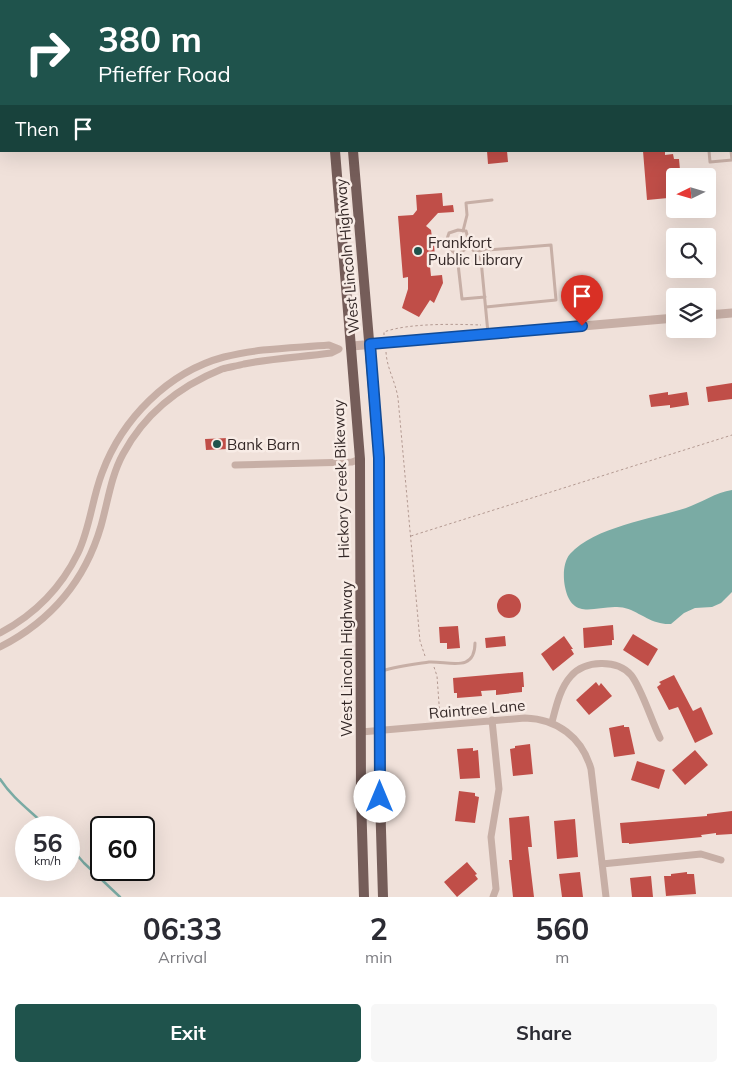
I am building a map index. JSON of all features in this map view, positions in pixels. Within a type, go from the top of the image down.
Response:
[{"type":"main road","name":"West Lincoln Highway","points":[[335,152],[360,459],[364,897]]},
{"type":"main road","name":"West Lincoln Highway","points":[[354,152],[379,458],[379,672],[383,897]]},
{"type":"street","points":[[716,314],[732,313]]},
{"type":"street","points":[[0,647],[18,638],[42,621],[80,576],[94,547],[113,478],[123,454],[137,432],[176,393],[224,369],[256,362],[331,353],[352,346],[488,330],[666,319]]},
{"type":"street","points":[[0,634],[36,610],[70,568],[88,524],[102,474],[110,454],[122,433],[152,398],[188,372],[223,357],[252,351],[330,345],[339,349]]},
{"type":"street","points":[[235,465],[352,462],[360,459]]},
{"type":"street","points":[[552,722],[560,695],[572,674],[596,664],[609,663],[629,673],[636,682],[660,738]]},
{"type":"street","name":"Raintree Lane","points":[[361,732],[525,718],[541,719],[561,727],[576,740],[589,761],[593,777],[606,897]]},
{"type":"street","points":[[492,720],[499,789],[491,837],[496,890],[493,897]]},
{"type":"street","points":[[602,864],[701,854],[721,860]]},
{"type":"lane","points":[[709,152],[710,162],[732,160],[731,152]]},
{"type":"lane","points":[[463,231],[467,215],[466,202],[492,200]]},
{"type":"lane","points":[[485,296],[462,299],[457,255],[449,248],[446,242],[449,234],[458,230],[466,232],[469,237],[470,246],[482,260],[488,330]]},
{"type":"lane","points":[[475,251],[551,245],[556,300],[486,307]]},
{"type":"lane","points":[[457,255],[470,246]]},
{"type":"lane","points":[[379,672],[431,662],[458,664],[469,660],[475,653],[475,643]]},
{"type":"path","points":[[384,332],[394,328],[453,324],[488,330]]},
{"type":"path","points":[[387,366],[396,386],[398,398],[420,641],[422,651],[436,670],[440,726]]},
{"type":"path","points":[[410,536],[732,435]]},
{"type":"water","points":[[732,490],[732,592],[721,603],[712,607],[695,608],[684,613],[671,624],[667,624],[623,608],[579,608],[568,598],[564,583],[565,565],[570,554],[580,545],[608,530],[686,508],[720,493]]},
{"type":"building","points":[[487,152],[507,152],[508,162],[488,164]]},
{"type":"building","points":[[643,152],[665,152],[665,155],[673,154],[674,159],[679,159],[680,168],[666,168],[666,198],[647,200]]},
{"type":"building","name":"Frankfort Public Library","points":[[442,193],[443,206],[453,205],[454,212],[438,213],[426,226],[431,230],[434,245],[435,256],[429,257],[431,276],[442,275],[443,283],[434,303],[430,300],[419,317],[402,308],[408,289],[408,277],[403,278],[398,216],[413,215],[417,210],[416,195]]},
{"type":"building","points":[[732,383],[732,399],[708,402],[706,387]]},
{"type":"building","points":[[668,392],[668,395],[687,392],[689,405],[670,408],[670,405],[651,407],[649,395]]},
{"type":"building","name":"Bank Barn","points":[[228,438],[229,449],[206,450],[205,439]]},
{"type":"building","points":[[509,594],[514,595],[520,601],[520,611],[514,617],[509,618],[504,617],[498,611],[497,606],[498,601],[504,595]]},
{"type":"building","points":[[613,625],[614,640],[612,640],[612,645],[584,648],[583,628]]},
{"type":"building","points":[[458,626],[460,648],[447,649],[447,643],[440,643],[439,627]]},
{"type":"building","points":[[633,634],[658,649],[648,666],[623,650]]},
{"type":"building","points":[[505,636],[506,646],[486,648],[485,638]]},
{"type":"building","points":[[564,636],[573,649],[571,649],[574,654],[553,671],[541,654]]},
{"type":"building","points":[[523,672],[524,687],[522,687],[522,692],[496,695],[496,690],[481,691],[482,696],[457,698],[457,693],[454,693],[453,678]]},
{"type":"building","points":[[674,675],[693,711],[701,707],[713,734],[695,743],[678,707],[669,710],[657,687],[661,684],[659,682]]},
{"type":"building","points":[[596,682],[599,686],[601,683],[612,696],[589,715],[576,700]]},
{"type":"building","points":[[624,725],[624,727],[629,727],[635,754],[614,757],[609,728]]},
{"type":"building","points":[[530,744],[533,774],[513,776],[510,749],[515,748],[515,746]]},
{"type":"building","points":[[473,748],[473,751],[478,750],[480,778],[460,779],[457,749]]},
{"type":"building","points":[[695,750],[708,765],[685,785],[672,770]]},
{"type":"building","points":[[637,761],[665,770],[659,789],[631,780]]},
{"type":"building","points":[[459,791],[475,793],[475,796],[479,797],[475,823],[455,821]]},
{"type":"building","points":[[732,811],[732,834],[716,835],[716,833],[701,835],[702,837],[629,844],[622,843],[620,823],[707,816],[707,814]]},
{"type":"building","points":[[529,816],[532,847],[528,847],[534,897],[513,897],[509,860],[512,860],[509,818]]},
{"type":"building","points":[[575,819],[578,857],[557,859],[554,821]]},
{"type":"building","points":[[467,862],[477,874],[475,875],[478,879],[457,897],[444,882]]},
{"type":"building","points":[[580,872],[583,897],[562,897],[559,874]]},
{"type":"building","points":[[687,872],[687,874],[694,874],[696,894],[666,896],[664,876]]},
{"type":"building","points":[[651,876],[653,897],[632,897],[630,878]]},
{"type":"waterway","points":[[0,779],[16,799],[35,816]]},
{"type":"waterway","points":[[80,858],[120,897]]},
{"type":"place","name":"Frankfort Public Library","points":[[418,251]]},
{"type":"place","name":"Bank Barn","points":[[217,444]]},
{"type":"route","points":[[380,797],[379,458],[370,344],[582,326]]}]
